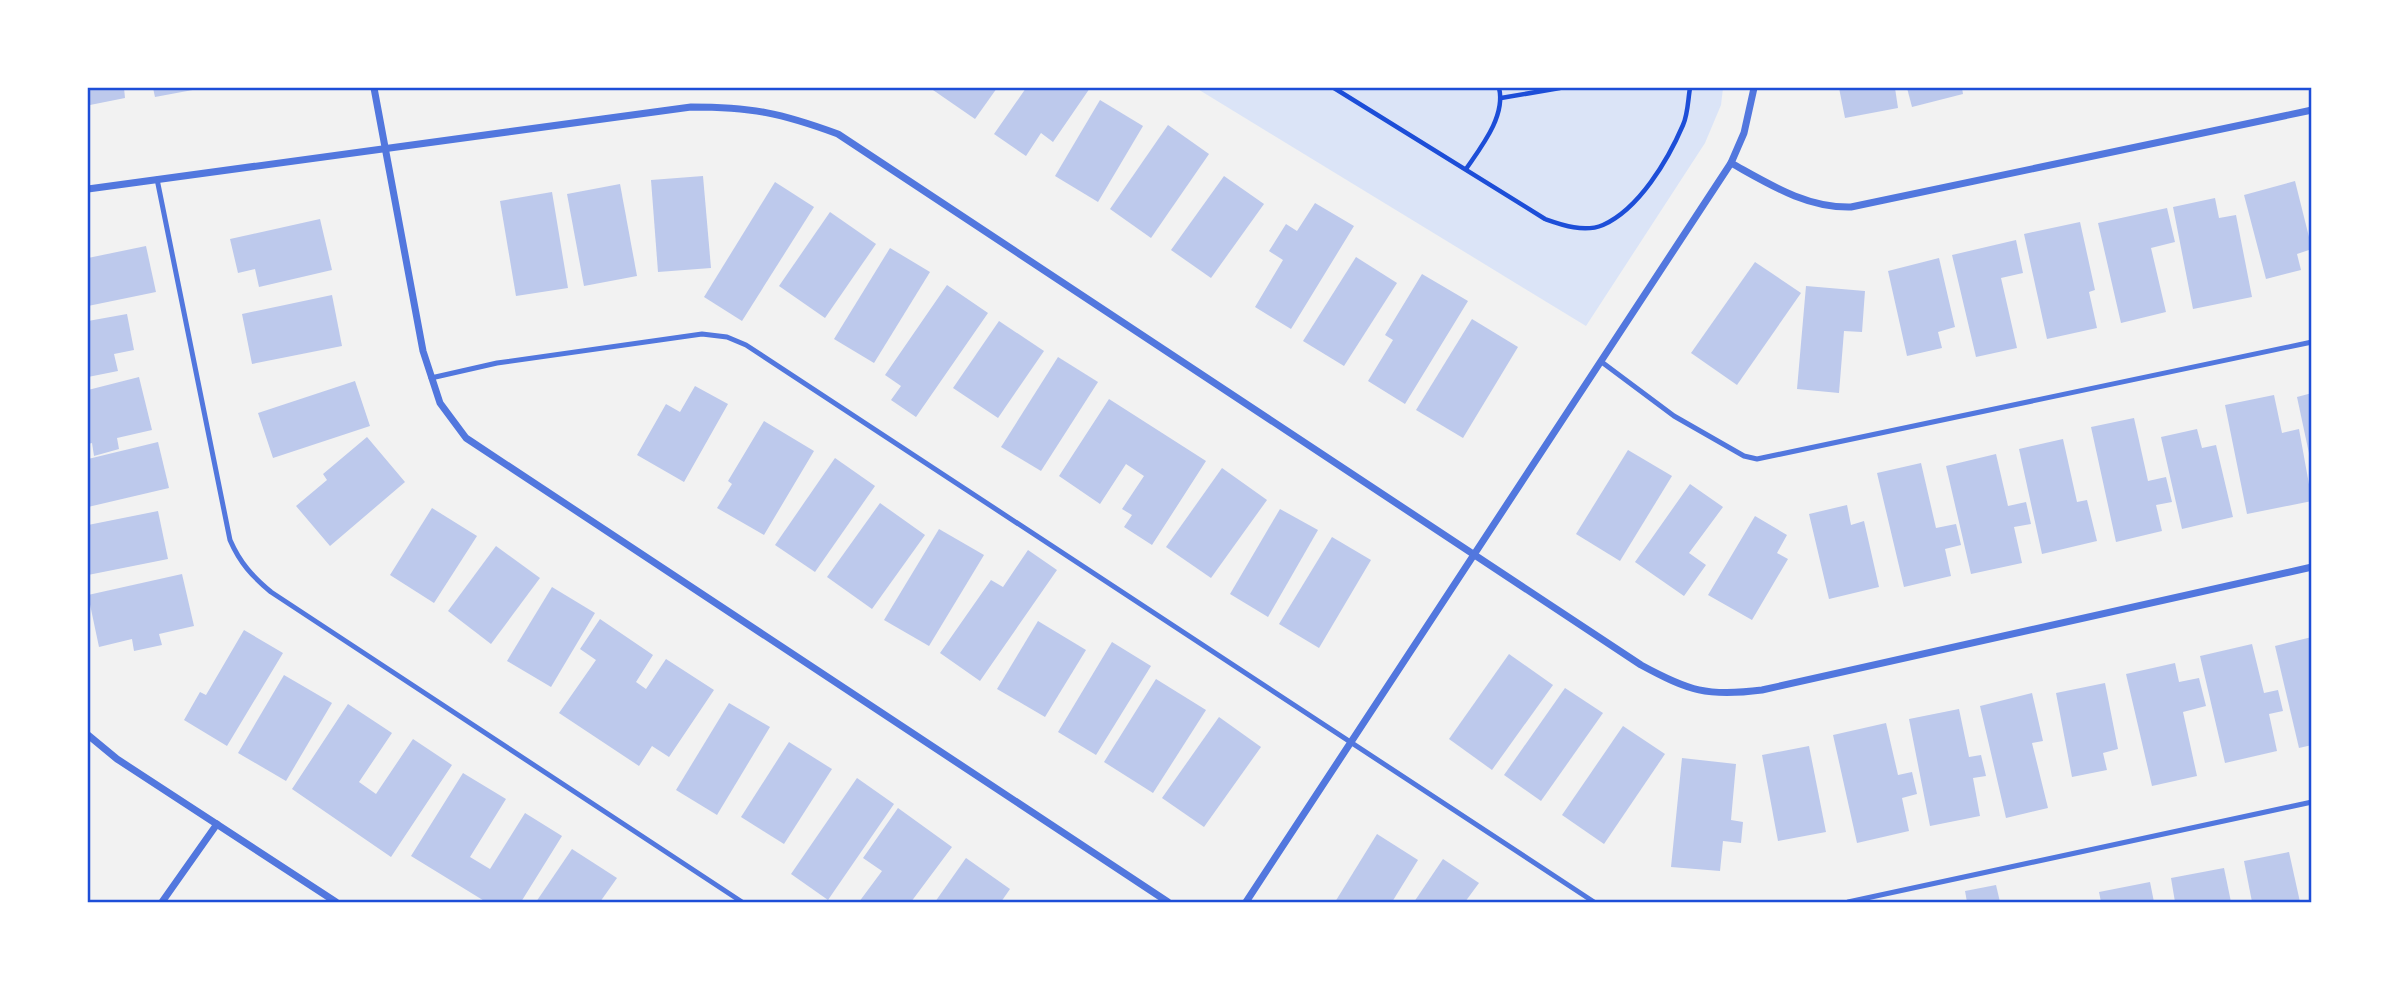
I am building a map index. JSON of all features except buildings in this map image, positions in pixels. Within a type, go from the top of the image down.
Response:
[{"type":"street","points":[[374,88],[430,378],[440,403],[466,438],[501,464],[1168,902]]},
{"type":"street","points":[[1246,902],[1603,363],[1731,163],[1744,133],[1754,88]]},
{"type":"street","points":[[88,189],[691,107],[766,110],[838,134],[1641,666],[1680,686],[1726,695],[1762,690],[2312,567]]},
{"type":"street","points":[[1731,163],[1801,199],[1828,208],[1851,207],[2312,110]]},
{"type":"street","points":[[88,736],[117,759],[336,902]]},
{"type":"street","points":[[162,902],[217,824]]},
{"type":"lane","points":[[157,179],[228,530],[239,560],[253,577],[271,592],[742,902]]},
{"type":"lane","points":[[430,378],[497,363],[670,337],[702,334],[736,341],[1594,902]]},
{"type":"lane","points":[[1603,363],[1674,416],[1744,456],[1757,459],[2312,342]]},
{"type":"lane","points":[[1848,902],[2312,802]]},
{"type":"path","points":[[1334,88],[1545,219],[1570,228],[1601,226],[1628,209],[1657,172],[1685,123],[1690,88]]},
{"type":"path","points":[[1466,169],[1497,117],[1501,97],[1499,88]]},
{"type":"path","points":[[1501,97],[1560,88]]},
{"type":"shaded area","points":[[1196,88],[1723,88],[1721,105],[1705,143],[1586,326]]}]
